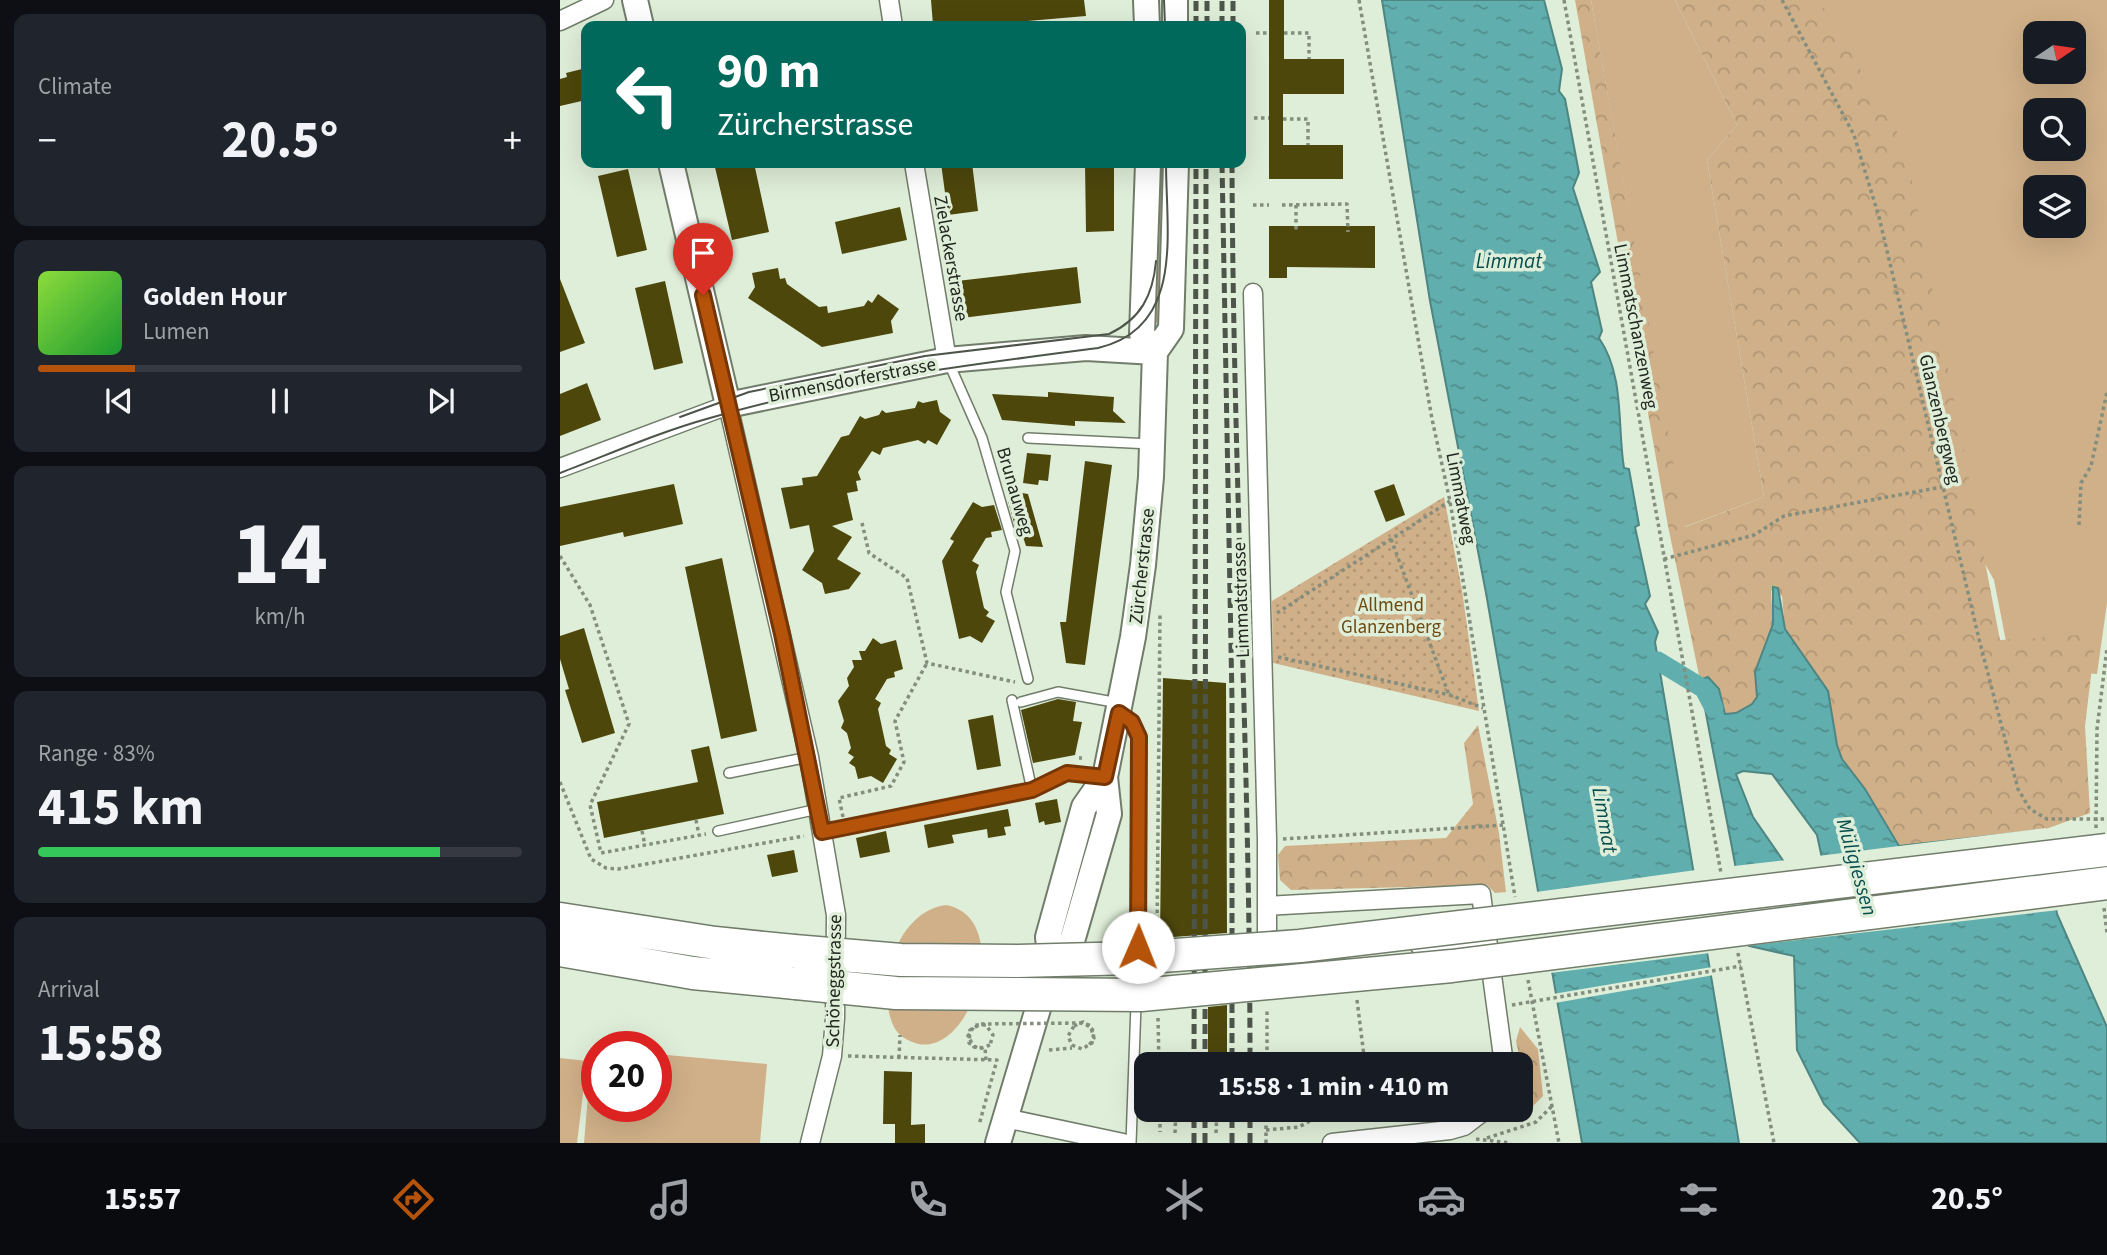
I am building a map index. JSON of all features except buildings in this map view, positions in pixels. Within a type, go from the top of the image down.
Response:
[{"type":"highway","points":[[560,919],[715,943],[901,960],[1134,958],[1300,946],[2107,850]]},
{"type":"highway","points":[[560,950],[693,973],[896,993],[1141,995],[1452,966],[2107,883]]},
{"type":"main road","points":[[635,0],[640,21]]},
{"type":"main road","points":[[1146,0],[1147,21]]},
{"type":"main road","points":[[1175,0],[1175,21]]},
{"type":"main road","name":"Schöneggstrasse","points":[[672,168],[728,405]]},
{"type":"main road","name":"Zürcherstrasse","points":[[1148,168],[1142,334],[1155,352]]},
{"type":"main road","name":"Zürcherstrasse","points":[[988,1137],[1005,1118],[1051,965],[1048,937],[1084,807],[1105,777],[1120,708],[1139,594],[1153,444],[1155,352],[1171,330],[1175,168]]},
{"type":"main road","name":"Birmensdorferstrasse","points":[[728,405],[947,360],[1095,347],[1155,352]]},
{"type":"street","points":[[560,21],[580,4],[604,0]]},
{"type":"street","points":[[888,0],[891,21]]},
{"type":"street","name":"Zielackerstrasse","points":[[915,168],[947,360]]},
{"type":"street","name":"Limmatstrasse","points":[[1253,293],[1267,906],[1274,961],[1273,995]]},
{"type":"street","name":"Birmensdorferstrasse","points":[[560,468],[728,405]]},
{"type":"street","name":"Schöneggstrasse","points":[[728,405],[809,757],[836,915],[832,1056],[810,1143]]},
{"type":"street","points":[[1267,906],[1481,894],[1487,941],[1484,976],[1501,1052]]},
{"type":"street","points":[[1005,1118],[1066,1137],[1123,1143]]},
{"type":"street","points":[[1332,1143],[1450,1130],[1469,1122]]},
{"type":"lane","name":"Brunauweg","points":[[947,360],[982,438],[1015,551],[1006,592],[1028,679]]},
{"type":"lane","points":[[1028,439],[1153,444]]},
{"type":"lane","points":[[1032,790],[1016,701],[1058,692],[1120,708],[1132,722],[1139,737],[1139,921],[1131,1143]]},
{"type":"lane","points":[[729,774],[809,757]]},
{"type":"lane","points":[[822,832],[1032,790],[1067,773],[1105,777]]},
{"type":"lane","points":[[718,831],[818,810]]},
{"type":"lane","points":[[1406,949],[1487,941]]},
{"type":"path","name":"Limmatweg","points":[[1359,0],[1432,419],[1450,501],[1517,907]]},
{"type":"path","name":"Limmatschanzenweg","points":[[1564,0],[1723,879]]},
{"type":"path","name":"Glanzenbergweg","points":[[1782,0],[1854,135],[1879,217],[1942,487],[2018,789],[2030,809],[2047,820],[2107,819]]},
{"type":"path","points":[[1256,33],[1269,33]]},
{"type":"path","points":[[1284,33],[1309,33],[1308,59]]},
{"type":"path","points":[[1254,118],[1269,118]]},
{"type":"path","points":[[1283,118],[1308,119],[1308,145]]},
{"type":"path","points":[[1282,205],[1347,204],[1348,232]]},
{"type":"path","points":[[1253,205],[1269,205]]},
{"type":"path","points":[[1296,205],[1296,231]]},
{"type":"path","points":[[2079,525],[2081,483],[2091,466],[2107,391]]},
{"type":"path","points":[[1664,559],[1755,535],[1784,516],[1942,487]]},
{"type":"path","points":[[1261,624],[1450,501]]},
{"type":"path","points":[[845,827],[839,798],[891,786],[905,762],[895,721],[927,663],[907,578],[869,553],[862,523]]},
{"type":"path","points":[[1391,540],[1450,695]]},
{"type":"path","points":[[560,556],[590,605],[629,724],[590,805],[601,853],[718,831]]},
{"type":"path","points":[[1157,924],[1160,610]]},
{"type":"path","points":[[2095,820],[2097,729],[2107,649]]},
{"type":"path","points":[[1262,653],[1450,695],[1483,708]]},
{"type":"path","points":[[927,663],[1011,682],[1028,679]]},
{"type":"path","points":[[1159,751],[1166,751]]},
{"type":"path","points":[[560,782],[590,859],[606,868],[618,869],[692,857],[822,832]]},
{"type":"path","points":[[696,820],[699,835]]},
{"type":"path","points":[[1267,840],[1504,825]]},
{"type":"path","points":[[642,831],[645,845]]},
{"type":"path","points":[[1531,1002],[1741,966],[1774,1143]]},
{"type":"path","points":[[1527,975],[1559,1143]]},
{"type":"path","points":[[1356,987],[1364,1052]]},
{"type":"path","points":[[1267,1052],[1273,995]]},
{"type":"path","points":[[986,1060],[985,1048],[974,1047],[968,1036],[975,1025],[986,1026],[993,1035],[990,1045],[979,1049],[969,1043],[970,1030],[981,1024],[1080,1023],[1089,1025],[1094,1032],[1092,1043],[1082,1049],[1072,1045],[1068,1036],[1071,1028],[1074,1027],[1083,1022],[1091,1028],[1094,1038],[1088,1046]]},
{"type":"path","points":[[899,1058],[900,1035]]},
{"type":"path","points":[[1049,1050],[1072,1048]]},
{"type":"path","points":[[832,1056],[997,1060],[988,1137]]},
{"type":"path","points":[[1473,1139],[1536,1122],[1552,1106]]},
{"type":"path","points":[[1160,1122],[1160,1132]]},
{"type":"path","points":[[1175,1122],[1175,1133]]},
{"type":"path","points":[[1216,1122],[1216,1131]]},
{"type":"path","points":[[1266,1122],[1266,1143]]},
{"type":"path","points":[[1266,1130],[1299,1127],[1308,1122]]},
{"type":"path","points":[[1484,1138],[1511,1143]]},
{"type":"green space","points":[[1575,0],[1591,0],[1685,527],[1764,497],[1707,160],[1737,125],[1675,0],[1819,0],[1905,145],[2000,640],[2096,634],[2085,726],[2090,813],[2043,830],[1900,846],[1865,789],[1842,759],[1828,691],[1785,629],[1782,596],[1771,590],[1773,624],[1755,672],[1757,697],[1752,704],[1736,713],[1725,714],[1708,678],[1700,680],[1668,526]]},
{"type":"green space","points":[[1591,0],[1675,0],[1737,125],[1707,160],[1764,497],[1684,527]]},
{"type":"green space","points":[[1816,0],[2107,0],[2107,603],[2097,674],[2011,667],[1994,580],[1967,531]]},
{"type":"green space","points":[[1153,168],[1171,168],[1167,306],[1152,330]]},
{"type":"green space","name":"Allmend Glanzenberg","points":[[1444,497],[1462,590],[1479,711],[1273,663],[1272,601]]},
{"type":"green space","points":[[1478,725],[1499,833],[1506,892],[1495,893],[1487,885],[1291,890],[1280,880],[1278,855],[1285,846],[1446,838],[1473,804],[1464,743]]},
{"type":"green space","points":[[946,905],[967,915],[979,935],[982,959],[978,986],[968,1011],[953,1031],[935,1043],[915,1043],[903,1037],[894,1027],[888,1010],[889,972],[894,953],[914,921],[929,910]]},
{"type":"green space","points":[[1520,1027],[1538,1049],[1543,1096],[1533,1106],[1533,1052],[1518,1052],[1516,1041]]},
{"type":"green space","points":[[672,1055],[767,1064],[760,1143],[584,1143],[586,1122],[672,1122]]},
{"type":"green space","points":[[560,1058],[581,1060],[581,1110],[577,1143],[560,1143]]},
{"type":"water","name":"Limmat","points":[[1382,0],[1544,0],[1562,69],[1559,91],[1565,99],[1579,173],[1573,188],[1600,272],[1591,282],[1602,331],[1599,338],[1613,368],[1619,401],[1624,468],[1629,469],[1639,525],[1635,527],[1650,596],[1645,604],[1658,632],[1655,642],[1739,1143],[1582,1143],[1486,593],[1430,301]]},
{"type":"water","points":[[1773,587],[1778,588],[1785,629],[1828,691],[1842,759],[1865,789],[1899,846],[2043,830],[2057,914],[2107,1027],[2107,1143],[1860,1143],[1824,1104],[1797,1050],[1794,956],[1749,946],[1700,680],[1708,677],[1719,689],[1725,714],[1736,713],[1752,704],[1757,697],[1755,672],[1773,624]],"holes":[[[1743,771],[1772,774],[1817,835],[1829,891],[1791,872],[1753,817],[1736,774]]]},
{"type":"pier","points":[[2046,828],[2059,910],[1746,946],[1734,866],[1787,860],[1794,870],[1799,893],[1825,889],[1818,856]]},
{"type":"pier","points":[[1696,870],[1710,953],[1550,973],[1536,892]]},
{"type":"pier","points":[[1712,967],[1714,975],[1555,1003],[1553,994]]},
{"type":"waterway","name":"Müligiessen","points":[[1658,661],[1704,689],[1714,708]]},
{"type":"tram line","points":[[1164,0],[1165,21]]},
{"type":"tram line","points":[[560,473],[672,430],[758,405],[854,384],[1098,348],[1126,337],[1145,320],[1158,299],[1165,274],[1168,218],[1166,168]]},
{"type":"tram line","points":[[680,417],[749,392],[925,356],[1109,334],[1129,321],[1143,305],[1152,285],[1156,261]]},
{"type":"railway","points":[[1196,0],[1196,21]]},
{"type":"railway","points":[[1207,0],[1207,21]]},
{"type":"railway","points":[[1222,0],[1222,21]]},
{"type":"railway","points":[[1233,0],[1233,21]]},
{"type":"railway","points":[[1194,1052],[1196,168]]},
{"type":"railway","points":[[1205,1052],[1206,168]]},
{"type":"railway","points":[[1222,168],[1232,700],[1232,1052]]},
{"type":"railway","points":[[1232,168],[1250,1052]]},
{"type":"railway","points":[[1194,1122],[1194,1143]]},
{"type":"railway","points":[[1205,1122],[1205,1143]]},
{"type":"railway","points":[[1232,1122],[1232,1143]]},
{"type":"railway","points":[[1250,1122],[1250,1143]]},
{"type":"route","points":[[703,295],[782,634],[809,757],[822,832],[1032,790],[1067,773],[1078,772],[1105,777],[1119,713],[1132,722],[1139,737],[1138,947]]}]
